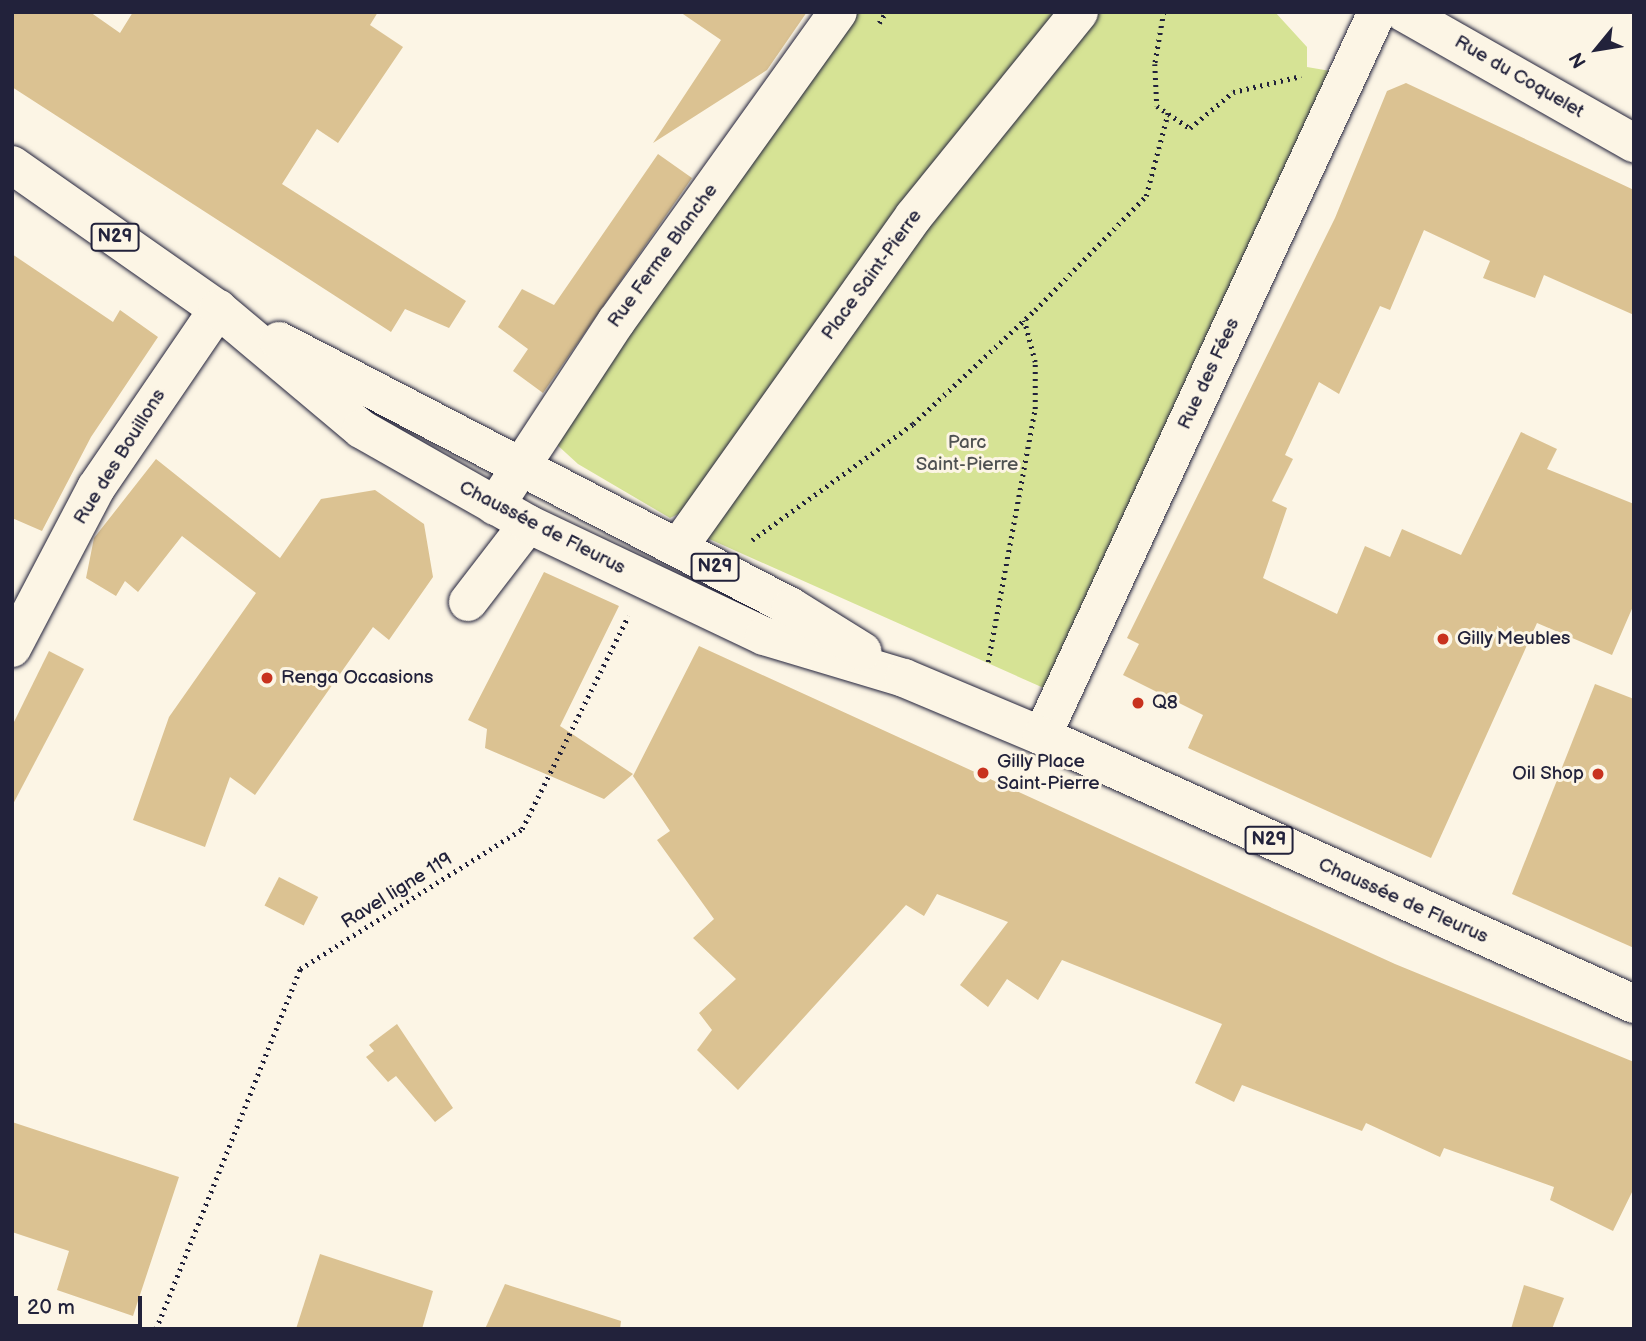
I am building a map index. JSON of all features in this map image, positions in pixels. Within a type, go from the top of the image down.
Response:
[{"type":"street","name":"Rue Ferme Blanche","points":[[495,506],[838,12]]},
{"type":"street","name":"Place Saint-Pierre","points":[[678,548],[914,216],[1079,12]]},
{"type":"street","name":"Rue des Fées","points":[[1042,736],[1377,12]]},
{"type":"street","name":"Rue du Coquelet","points":[[1404,12],[1634,143]]},
{"type":"street","name":"Chaussée de Fleurus","points":[[12,165],[218,309],[361,429],[528,524],[764,636],[904,678],[1042,736],[1634,1004]]},
{"type":"street","name":"Chaussée de Fleurus","points":[[218,309],[717,568],[904,678]]},
{"type":"street","name":"Rue des Bouillons","points":[[12,648],[96,488],[218,309]]},
{"type":"street","points":[[468,602],[528,524]]},
{"type":"path","points":[[1164,12],[1155,64],[1157,106],[1190,128],[1233,92],[1353,64]]},
{"type":"path","points":[[717,568],[913,424],[1024,320],[1146,196],[1168,113]]},
{"type":"path","points":[[988,662],[1035,409],[1035,362],[1024,320]]},
{"type":"path","name":"Ravel ligne 119","points":[[156,1329],[300,969],[522,829],[645,581]]},
{"type":"green space","name":"Parc Saint-Pierre","points":[[845,12],[1275,12],[1307,47],[1307,67],[1348,74],[1055,693],[707,538],[715,496],[670,518],[578,464],[542,431]]},
{"type":"building","points":[[12,12],[90,12],[120,33],[133,12],[378,12],[370,25],[403,47],[338,143],[317,129],[282,184],[466,301],[449,328],[405,309],[391,332],[12,87]]},
{"type":"building","points":[[680,12],[807,12],[767,70],[653,143],[721,40]]},
{"type":"building","points":[[1406,83],[1634,190],[1634,315],[1544,275],[1535,298],[1483,278],[1490,261],[1424,230],[1390,310],[1380,306],[1339,394],[1319,382],[1285,455],[1293,459],[1272,501],[1287,508],[1263,578],[1337,614],[1365,546],[1390,557],[1402,529],[1461,555],[1521,432],[1557,449],[1547,469],[1634,504],[1634,604],[1612,655],[1537,623],[1431,858],[1188,748],[1203,715],[1123,675],[1139,644],[1127,638],[1335,218],[1387,91]]},
{"type":"building","points":[[658,154],[692,178],[543,393],[513,371],[528,349],[498,327],[522,289],[554,305]]},
{"type":"building","points":[[12,254],[113,322],[120,310],[158,337],[91,437],[42,531],[12,518]]},
{"type":"building","name":"Renga Occasions","points":[[156,459],[280,558],[321,499],[375,490],[424,524],[433,577],[389,640],[373,627],[255,795],[230,777],[205,847],[133,820],[169,717],[256,593],[182,536],[138,592],[125,581],[116,596],[86,578],[94,538]]},
{"type":"building","points":[[544,572],[619,606],[560,726],[633,774],[604,799],[485,748],[487,729],[468,720]]},
{"type":"building","points":[[699,646],[1395,964],[1634,1062],[1634,1188],[1613,1231],[1550,1200],[1554,1187],[1444,1148],[1440,1157],[1366,1123],[1362,1131],[1242,1085],[1234,1102],[1195,1083],[1222,1024],[1062,960],[1038,1000],[1007,979],[988,1007],[960,985],[1008,922],[937,894],[924,916],[906,905],[738,1090],[697,1050],[712,1030],[699,1013],[736,979],[693,938],[714,919],[657,840],[670,831],[633,776]]},
{"type":"building","points":[[49,651],[84,669],[12,806],[12,726]]},
{"type":"building","name":"Oil Shop","points":[[1595,684],[1634,699],[1634,948],[1512,894]]},
{"type":"building","points":[[279,877],[318,897],[304,925],[264,906]]},
{"type":"building","points":[[397,1024],[453,1108],[435,1122],[396,1076],[388,1082],[366,1057],[374,1051],[369,1045]]},
{"type":"building","points":[[12,1122],[179,1177],[133,1316],[57,1290],[69,1251],[12,1232]]},
{"type":"building","points":[[320,1254],[433,1291],[422,1329],[296,1329]]},
{"type":"building","points":[[505,1284],[621,1321],[620,1329],[485,1329]]},
{"type":"building","points":[[1524,1285],[1564,1298],[1552,1329],[1511,1329]]},
{"type":"place","name":"Gilly Meubles","points":[[1443,639]]},
{"type":"place","name":"Renga Occasions","points":[[267,678]]},
{"type":"place","name":"Q8","points":[[1138,703]]},
{"type":"place","name":"Gilly Place Saint-Pierre","points":[[983,773]]},
{"type":"place","name":"Oil Shop","points":[[1598,774]]}]
